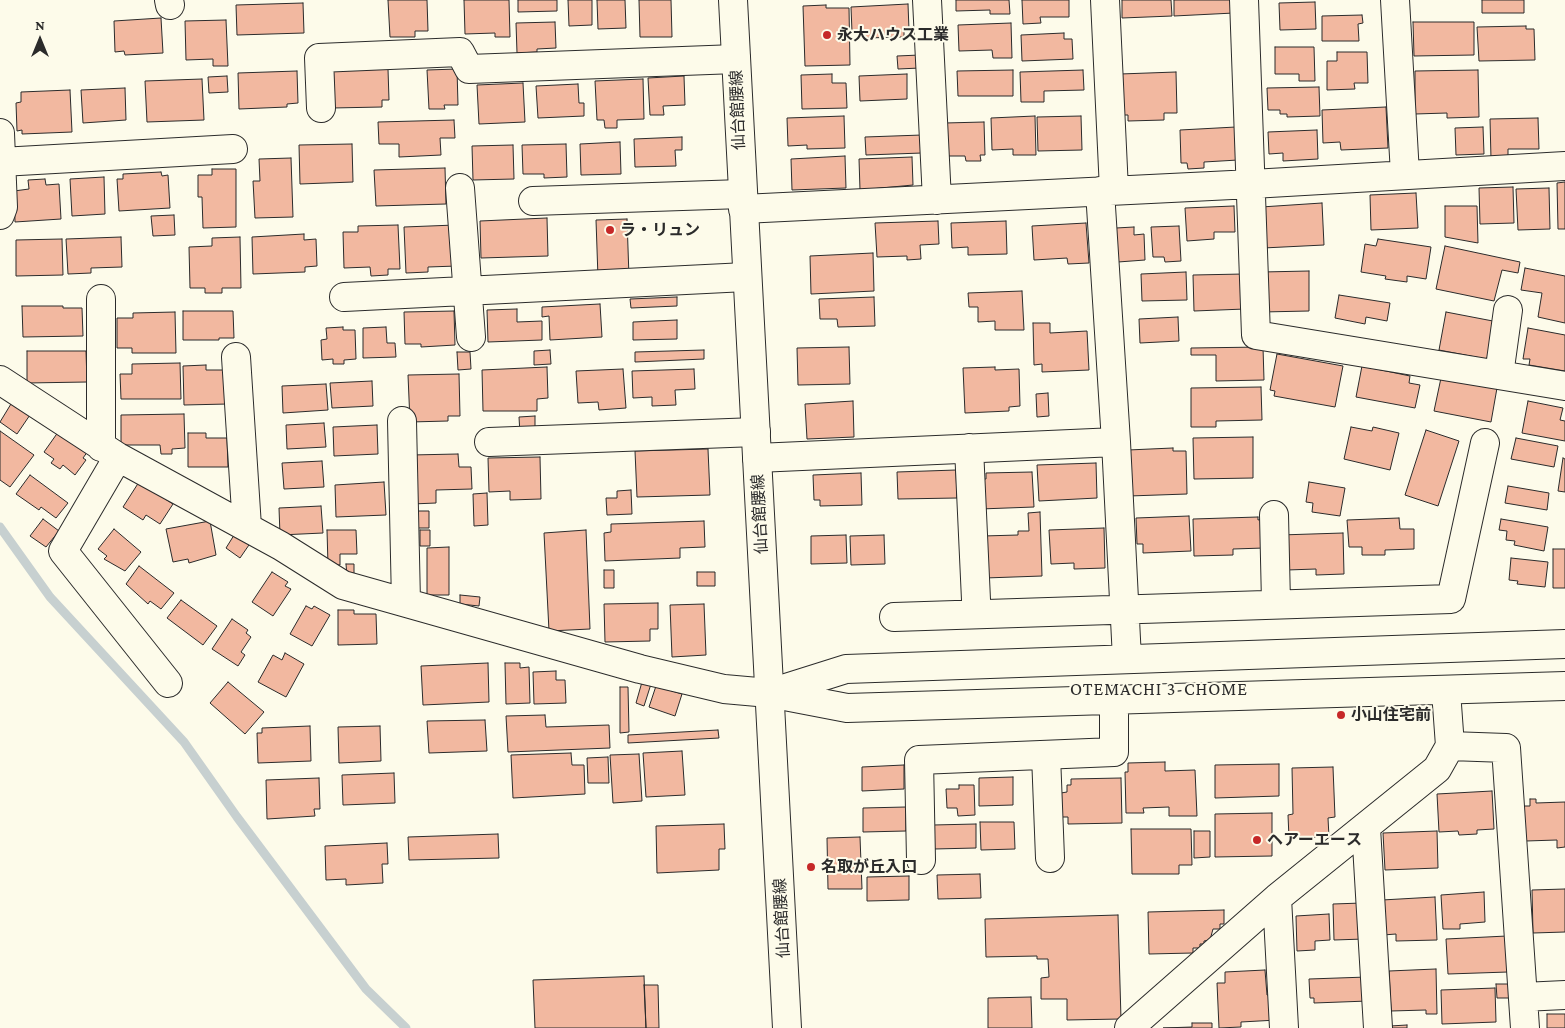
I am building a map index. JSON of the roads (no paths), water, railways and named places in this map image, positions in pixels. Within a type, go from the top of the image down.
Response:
[{"type":"street","name":"仙台館腰線","points":[[733,0],[742,201],[787,1028]]},
{"type":"street","points":[[927,0],[937,200]]},
{"type":"street","points":[[1105,0],[1107,190],[1116,442],[1126,609],[1126,659]]},
{"type":"street","points":[[1244,0],[1256,335],[1565,386]]},
{"type":"street","points":[[1395,0],[1405,174]]},
{"type":"street","points":[[321,108],[319,58],[460,52],[469,69],[736,59]]},
{"type":"street","points":[[0,133],[4,207],[0,215]]},
{"type":"street","points":[[1,162],[233,149]]},
{"type":"street","points":[[534,201],[937,200],[1565,166]]},
{"type":"street","points":[[460,188],[471,337]]},
{"type":"street","points":[[344,297],[746,277]]},
{"type":"street","points":[[101,299],[110,452],[63,551],[168,683]]},
{"type":"street","points":[[1499,375],[1508,310]]},
{"type":"street","points":[[236,357],[247,527]]},
{"type":"street","points":[[0,380],[110,452],[281,546],[343,585],[640,669],[724,689],[769,693],[847,708],[1565,686]]},
{"type":"street","points":[[402,421],[406,602]]},
{"type":"street","points":[[489,442],[969,448],[1116,442]]},
{"type":"street","points":[[894,617],[1276,603],[1451,599],[1485,442]]},
{"type":"street","points":[[969,448],[976,600]]},
{"type":"street","points":[[1274,515],[1276,603]]},
{"type":"street","points":[[769,693],[846,669],[1565,644]]},
{"type":"street","points":[[1129,1028],[1276,898],[1366,828],[1437,769],[1450,746],[1446,691]]},
{"type":"street","points":[[921,860],[919,760],[1114,752],[1114,701]]},
{"type":"street","points":[[1450,746],[1506,748],[1525,1028]]},
{"type":"street","points":[[1046,755],[1050,858]]},
{"type":"street","points":[[1366,828],[1378,1028]]},
{"type":"street","points":[[1276,898],[1284,1028]]},
{"type":"street","points":[[1523,997],[1565,995]]},
{"type":"waterway","points":[[0,527],[50,597],[184,742],[237,817],[366,989],[406,1028]]},
{"type":"place","name":"永大ハウス工業","points":[[827,35]]},
{"type":"place","name":"ラ・リュン","points":[[610,230]]},
{"type":"place","name":"小山住宅前","points":[[1341,715]]},
{"type":"place","name":"ヘアーエース","points":[[1257,840]]},
{"type":"place","name":"名取が丘入口","points":[[811,867]]},
{"type":"district","name":"OTEMACHI 3-CHOME","points":[[1159,689]]}]
